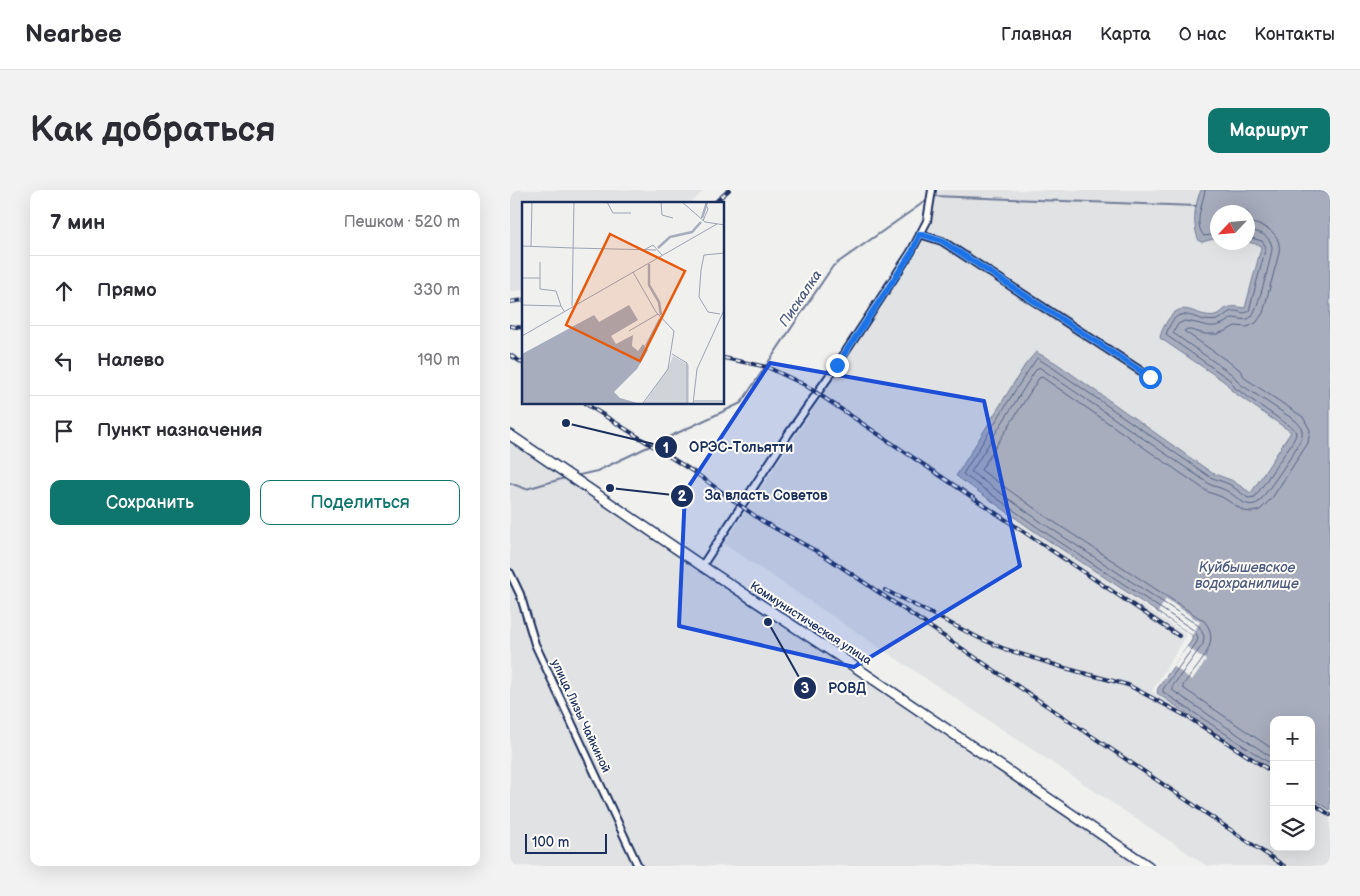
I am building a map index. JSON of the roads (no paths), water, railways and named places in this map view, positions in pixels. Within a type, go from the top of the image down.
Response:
[{"type":"main road","name":"Коммунистическая улица","points":[[510,435],[1148,866]]},
{"type":"street","points":[[702,566],[912,252],[927,221],[932,190]]},
{"type":"street","points":[[920,234],[942,241],[1150,377]]},
{"type":"street","name":"улица Лизы Чайкиной","points":[[510,572],[520,594],[535,644],[638,866]]},
{"type":"water","name":"Куйбышевское водохранилище","points":[[1201,190],[1311,190],[1330,193],[1330,810],[1315,801],[1315,716],[1270,716],[1270,769],[1157,693],[1158,688],[1192,640],[1192,635],[1037,533],[956,476],[1025,365],[1036,352],[1056,363],[1212,473],[1231,480],[1251,493],[1291,432],[1232,391],[1222,380],[1160,338],[1166,323],[1178,310],[1184,309],[1202,314],[1217,315],[1230,307],[1245,308],[1261,248],[1260,245],[1255,244],[1255,205],[1210,205],[1210,240],[1202,242],[1199,241],[1195,229],[1197,202]]},
{"type":"waterway","name":"Пискалка","points":[[933,196],[1196,206]]},
{"type":"waterway","name":"Пискалка","points":[[575,476],[597,471],[741,403],[833,266],[927,200]]},
{"type":"waterway","name":"Пискалка","points":[[510,483],[526,489],[565,478]]},
{"type":"railway","points":[[715,202],[729,190]]},
{"type":"railway","points":[[510,302],[522,300]]},
{"type":"railway","points":[[510,326],[522,328]]},
{"type":"railway","points":[[510,355],[522,363]]},
{"type":"railway","points":[[725,358],[767,367],[805,385],[1179,636]]},
{"type":"railway","points":[[588,405],[697,474],[762,521],[825,556],[1284,866]]},
{"type":"railway","points":[[885,590],[979,638],[1005,649],[1128,685],[1186,716],[1270,770]]},
{"type":"railway","points":[[1315,805],[1330,815]]},
{"type":"place","name":"ОРЭС-Тольятти","points":[[566,423]]},
{"type":"place","name":"За власть Советов","points":[[610,488]]},
{"type":"place","name":"РОВД","points":[[768,622]]}]
